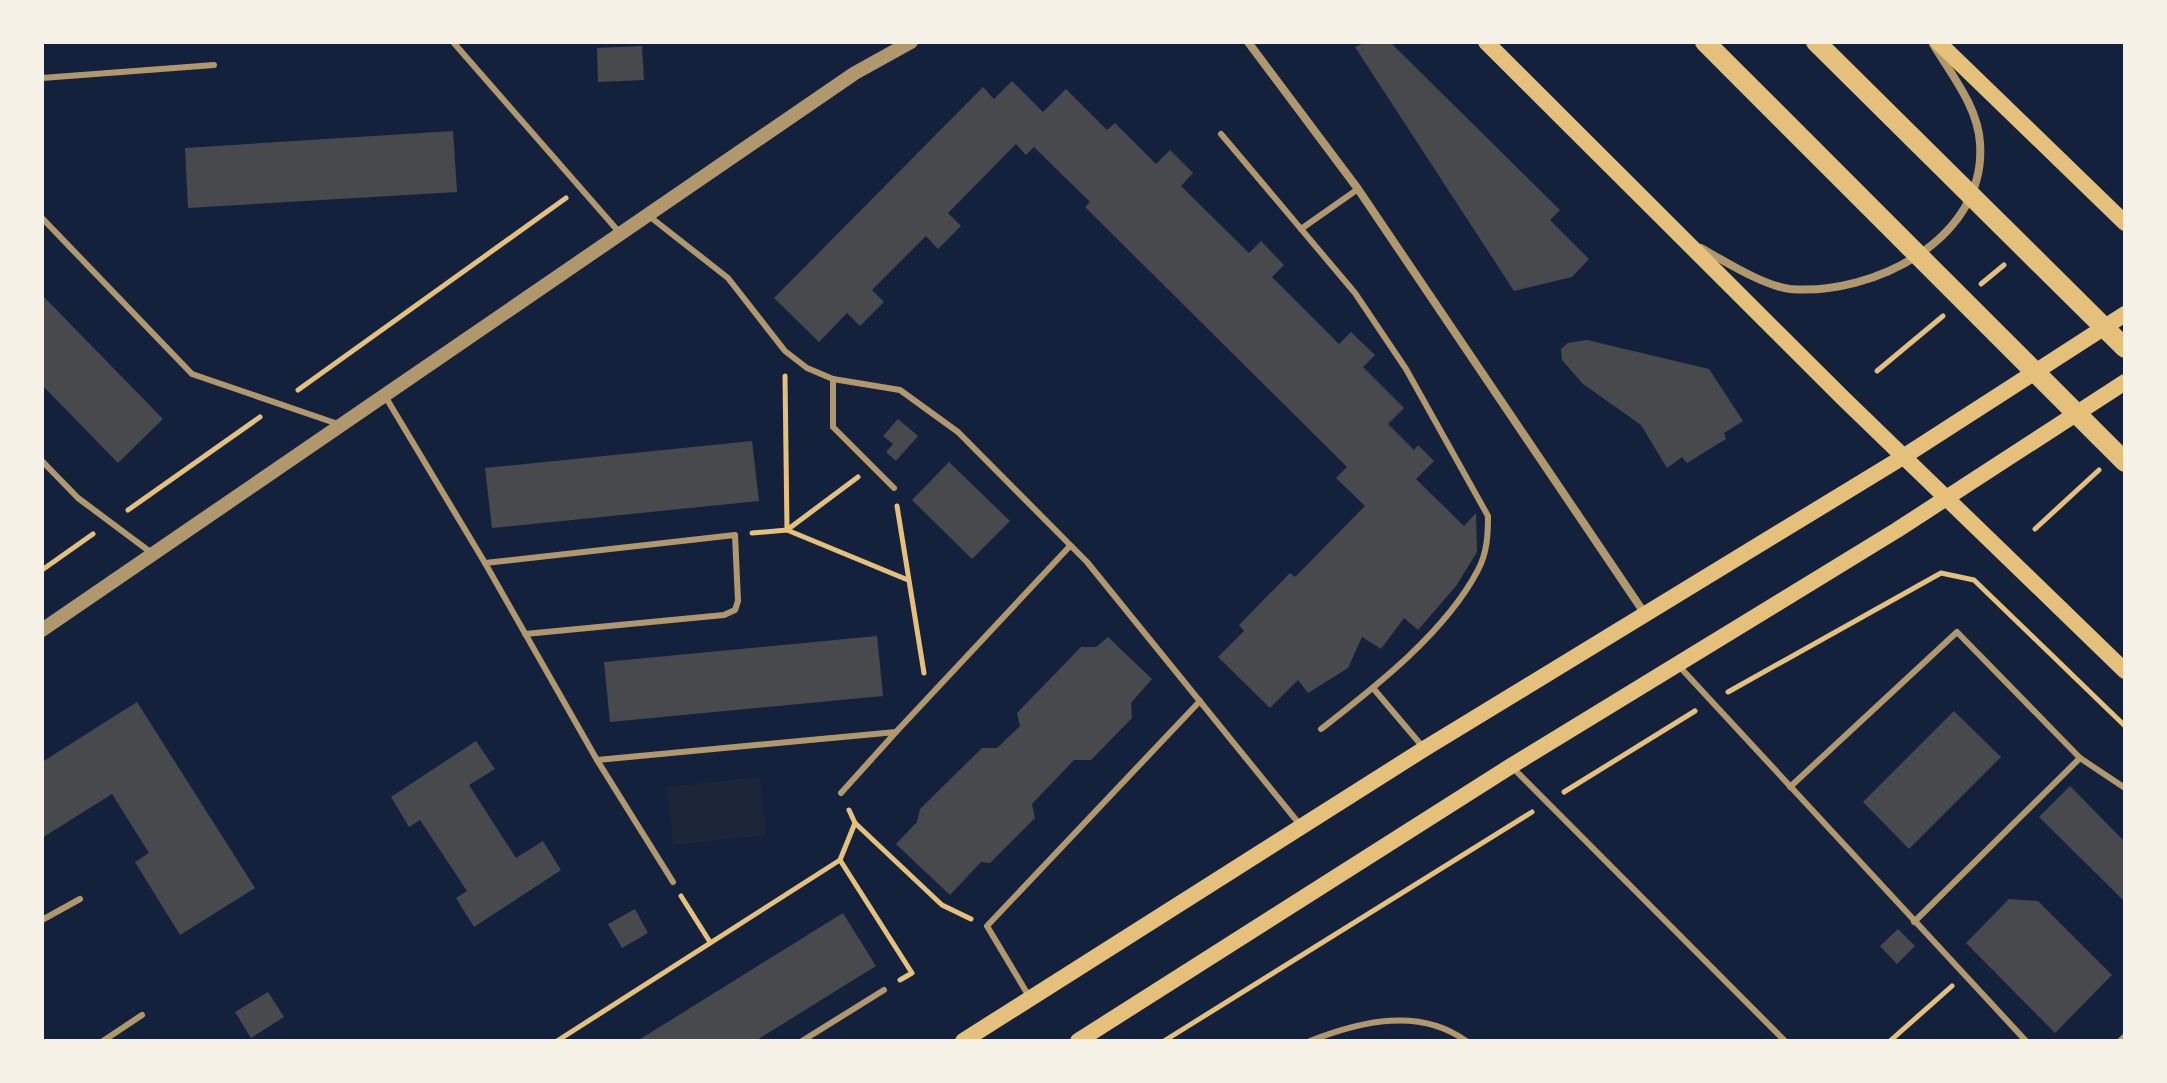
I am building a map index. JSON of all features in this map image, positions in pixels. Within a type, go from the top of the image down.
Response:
[{"type":"main road","points":[[1486,42],[1945,499],[2125,671]]},
{"type":"main road","points":[[1705,42],[2125,462]]},
{"type":"main road","points":[[1816,42],[2125,348]]},
{"type":"main road","points":[[1938,42],[2125,223]]},
{"type":"main road","points":[[963,1041],[1424,749],[1903,457],[2125,314]]},
{"type":"main road","points":[[1078,1041],[1511,766],[1945,499],[2125,382]]},
{"type":"street","points":[[42,630],[855,73],[911,42]]},
{"type":"street","points":[[1248,42],[1358,189],[1645,614]]},
{"type":"street","points":[[1679,236],[1736,268],[1788,289],[1841,286],[1899,269],[1945,234],[1975,188],[1980,142],[1968,100],[1931,42]]},
{"type":"lane","points":[[453,42],[462,42]]},
{"type":"lane","points":[[453,42],[621,235]]},
{"type":"lane","points":[[42,78],[214,65]]},
{"type":"lane","points":[[1221,134],[1355,293],[1406,369],[1488,516],[1488,543],[1478,570],[1423,640],[1373,688],[1321,729]]},
{"type":"lane","points":[[1301,229],[1358,189]]},
{"type":"lane","points":[[649,216],[728,278],[785,351],[807,368],[833,379],[900,390],[958,432],[1087,562],[1301,826]]},
{"type":"lane","points":[[42,218],[192,374],[342,425]]},
{"type":"lane","points":[[833,379],[833,427],[894,488]]},
{"type":"lane","points":[[385,396],[597,760],[673,882]]},
{"type":"lane","points":[[42,461],[78,498],[153,554]]},
{"type":"lane","points":[[485,563],[735,535],[738,601],[735,610],[724,615],[525,634]]},
{"type":"lane","points":[[841,793],[1070,546]]},
{"type":"lane","points":[[1790,787],[1957,632],[2080,758],[2125,788]]},
{"type":"lane","points":[[1678,664],[2026,1041]]},
{"type":"lane","points":[[1373,688],[1424,749]]},
{"type":"lane","points":[[1030,998],[987,926],[1200,701]]},
{"type":"lane","points":[[597,760],[896,732]]},
{"type":"lane","points":[[1914,922],[2080,758]]},
{"type":"lane","points":[[1511,766],[1785,1041]]},
{"type":"lane","points":[[42,920],[80,899]]},
{"type":"lane","points":[[802,1041],[884,990]]},
{"type":"lane","points":[[103,1041],[142,1015]]},
{"type":"lane","points":[[1310,1041],[1332,1032],[1397,1019],[1424,1021],[1451,1030],[1466,1041]]},
{"type":"lane","points":[[2120,1041],[2125,1036]]},
{"type":"path","points":[[42,570],[580,188]]},
{"type":"path","points":[[785,351],[787,530]]},
{"type":"path","points":[[2035,529],[2102,467]]},
{"type":"path","points":[[894,488],[928,698]]},
{"type":"path","points":[[787,530],[836,494]]},
{"type":"path","points":[[735,535],[787,530],[909,580]]},
{"type":"path","points":[[1974,580],[2125,726]]},
{"type":"path","points":[[841,793],[855,823],[942,905],[987,926]]},
{"type":"path","points":[[557,1041],[840,860],[855,823]]},
{"type":"path","points":[[840,860],[912,973],[884,990]]},
{"type":"path","points":[[673,882],[710,942]]},
{"type":"path","points":[[1890,1041],[1948,989]]},
{"type":"shaded area","points":[[760,777],[766,835],[673,845],[667,787]]},
{"type":"building","points":[[1367,42],[1390,42],[1560,210],[1550,220],[1589,259],[1572,277],[1514,291],[1355,47]]},
{"type":"building","points":[[642,46],[644,80],[598,82],[597,48]]},
{"type":"building","points":[[1012,81],[1043,112],[1066,89],[1107,130],[1115,123],[1156,164],[1170,150],[1193,173],[1181,186],[1249,253],[1261,241],[1284,265],[1272,277],[1339,344],[1351,332],[1375,355],[1363,367],[1404,408],[1388,424],[1414,450],[1418,445],[1434,461],[1416,479],[1464,526],[1476,513],[1477,552],[1456,586],[1418,630],[1404,618],[1381,649],[1362,637],[1348,668],[1308,693],[1298,680],[1270,708],[1218,657],[1244,631],[1239,625],[1290,573],[1295,577],[1365,506],[1336,478],[1347,467],[1085,207],[1090,202],[1034,147],[1026,155],[1016,144],[948,213],[961,226],[938,249],[926,236],[872,290],[884,302],[860,326],[847,313],[819,342],[774,298],[983,87],[994,99]]},
{"type":"building","points":[[453,131],[457,192],[188,208],[185,148]]},
{"type":"building","points":[[42,295],[163,419],[118,463],[42,385]]},
{"type":"building","points":[[1587,340],[1709,369],[1743,421],[1724,433],[1726,439],[1687,463],[1682,457],[1667,468],[1641,425],[1583,384],[1562,360],[1561,349],[1568,343]]},
{"type":"building","points":[[898,419],[918,436],[896,461],[886,452],[893,444],[883,436]]},
{"type":"building","points":[[752,441],[759,501],[492,528],[485,468]]},
{"type":"building","points":[[949,462],[1010,521],[972,559],[912,500]]},
{"type":"building","points":[[877,636],[883,696],[610,722],[604,662]]},
{"type":"building","points":[[1108,637],[1152,679],[1131,703],[1132,718],[1091,760],[1074,760],[1032,804],[1035,818],[990,863],[981,862],[950,895],[896,844],[917,822],[920,809],[982,748],[997,748],[1020,726],[1017,713],[1081,647],[1096,647]]},
{"type":"building","points":[[137,702],[255,888],[180,935],[135,862],[149,853],[112,794],[42,838],[42,762]]},
{"type":"building","points":[[1954,711],[2001,757],[1909,849],[1863,802]]},
{"type":"building","points":[[476,741],[495,769],[469,785],[516,858],[543,841],[561,870],[474,927],[456,898],[467,891],[420,820],[409,827],[391,797]]},
{"type":"building","points":[[2070,786],[2125,842],[2125,902],[2039,817]]},
{"type":"building","points":[[2009,899],[2038,901],[2112,975],[2055,1033],[1966,943]]},
{"type":"building","points":[[635,909],[648,933],[622,948],[608,924]]},
{"type":"building","points":[[843,913],[876,966],[755,1041],[637,1041]]},
{"type":"building","points":[[1898,929],[1915,946],[1897,964],[1880,946]]},
{"type":"building","points":[[268,992],[284,1017],[251,1038],[235,1012]]}]
